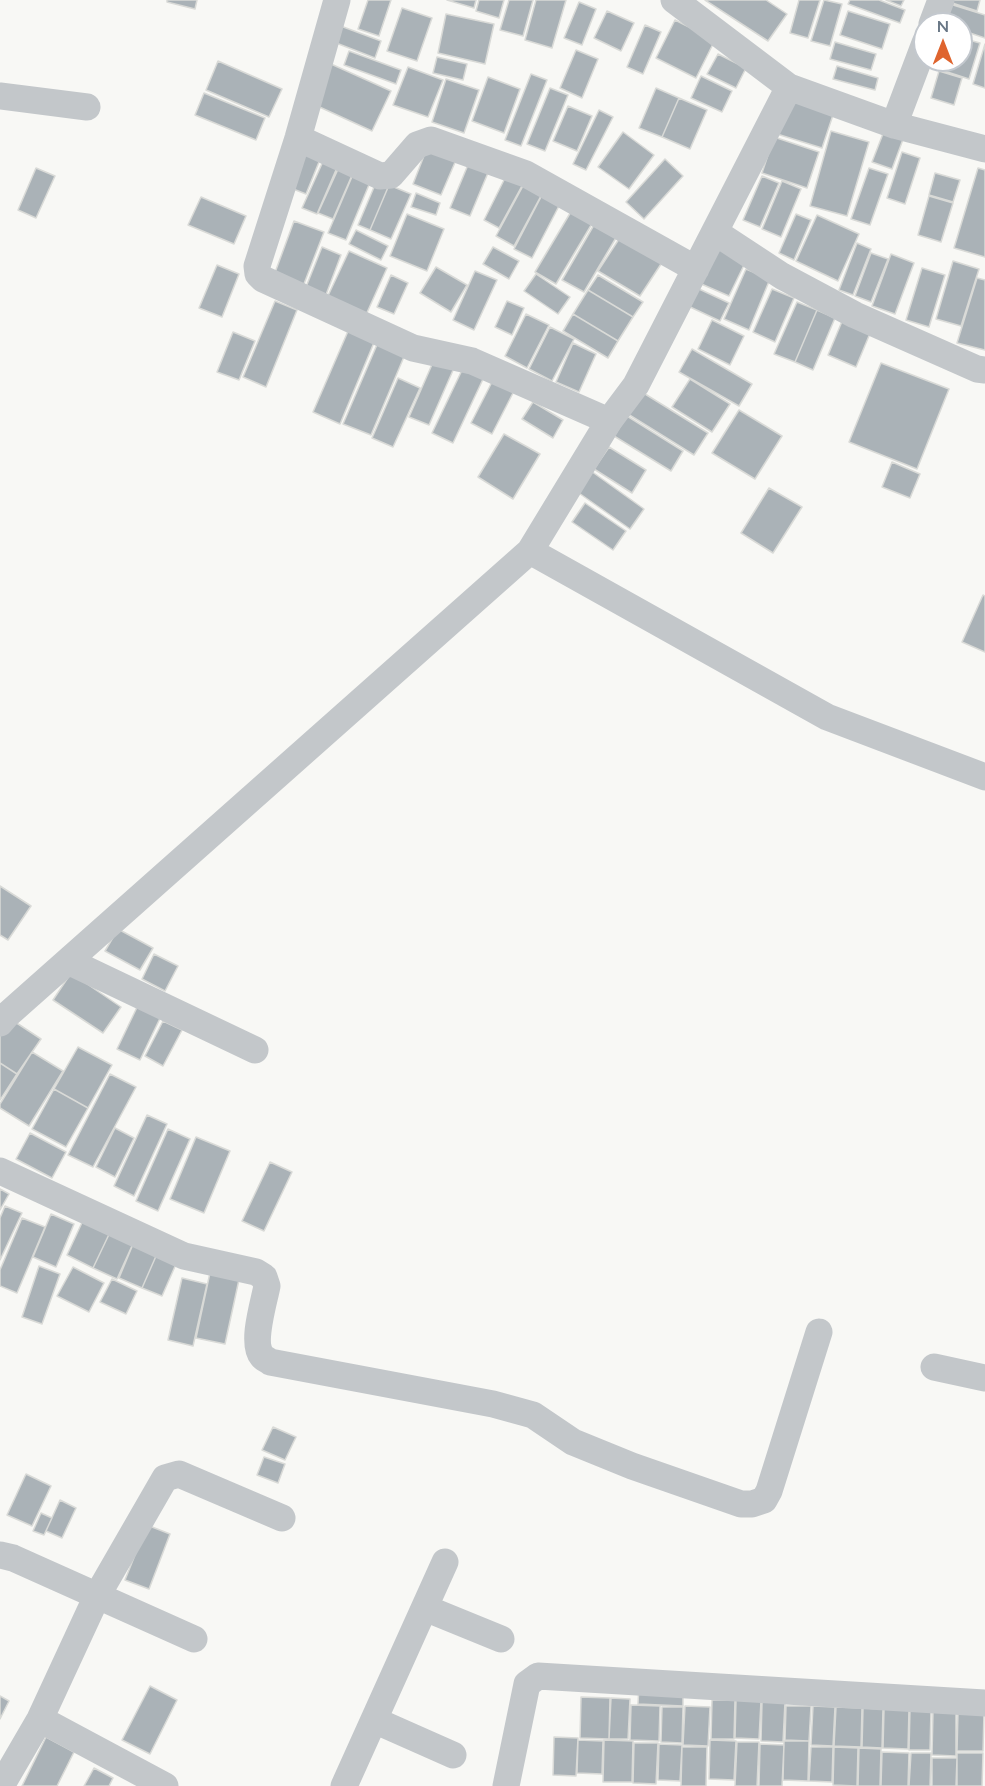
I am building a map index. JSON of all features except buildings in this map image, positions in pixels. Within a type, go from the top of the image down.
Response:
[{"type":"street","points":[[337,0],[298,138],[257,266],[258,274],[263,279],[413,348],[472,361],[609,421]]},
{"type":"street","points":[[674,0],[789,87],[894,125],[985,148]]},
{"type":"street","points":[[894,125],[914,72]]},
{"type":"street","points":[[2,1017],[530,552],[609,421],[636,385],[789,87]]},
{"type":"street","points":[[0,96],[87,107]]},
{"type":"street","points":[[298,138],[380,176],[391,175],[417,145],[431,140],[526,174],[566,194],[696,269]]},
{"type":"street","points":[[715,232],[782,276],[855,315],[985,370]]},
{"type":"street","points":[[530,552],[827,717],[985,777]]},
{"type":"street","points":[[68,961],[255,1050]]},
{"type":"street","points":[[0,1171],[184,1256],[243,1268],[264,1277],[267,1286],[257,1337],[262,1356],[270,1362],[493,1404],[533,1415],[573,1442],[632,1466],[741,1504],[752,1504],[764,1500],[769,1491],[819,1332]]},
{"type":"street","points":[[934,1367],[985,1378]]},
{"type":"street","points":[[1,1786],[40,1719],[97,1596],[165,1478],[179,1474],[282,1518]]},
{"type":"street","points":[[0,1555],[13,1558],[194,1639]]},
{"type":"street","points":[[344,1786],[445,1562]]},
{"type":"street","points":[[425,1608],[501,1639]]},
{"type":"street","points":[[506,1786],[527,1684],[538,1676],[985,1703]]},
{"type":"street","points":[[40,1719],[165,1786]]},
{"type":"street","points":[[374,1720],[453,1755]]}]
